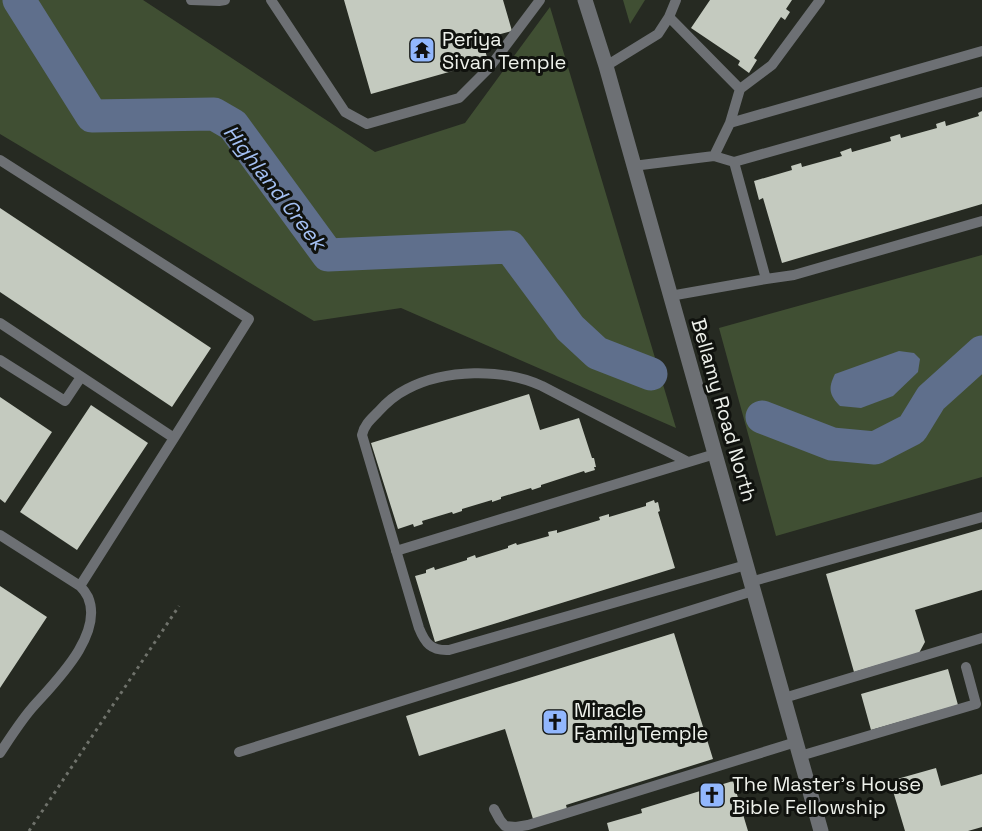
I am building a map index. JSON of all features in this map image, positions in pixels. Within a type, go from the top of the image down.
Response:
[{"type":"street","name":"Bellamy Road North","points":[[585,0],[606,66],[821,831]]},
{"type":"lane","points":[[191,0],[225,0]]},
{"type":"lane","points":[[271,0],[345,112],[367,124],[459,98],[489,68],[540,0]]},
{"type":"lane","points":[[606,66],[658,34],[676,0]]},
{"type":"lane","points":[[714,156],[730,123],[740,89],[772,65],[820,0]]},
{"type":"lane","points":[[669,17],[740,89]]},
{"type":"lane","points":[[730,123],[982,51]]},
{"type":"lane","points":[[633,166],[714,156],[734,162],[982,92]]},
{"type":"lane","points":[[0,160],[249,319],[80,586]]},
{"type":"lane","points":[[734,162],[766,279]]},
{"type":"lane","points":[[670,296],[794,275],[982,220]]},
{"type":"lane","points":[[0,323],[174,438]]},
{"type":"lane","points":[[0,360],[65,402],[81,377]]},
{"type":"lane","points":[[688,462],[542,386],[508,375],[455,375],[407,389],[389,400],[368,422],[362,435],[421,635],[429,646],[449,650],[746,565]]},
{"type":"lane","points":[[396,551],[715,454]]},
{"type":"lane","points":[[239,752],[752,587],[982,517]]},
{"type":"lane","points":[[0,535],[80,586],[91,606],[91,620],[86,638],[57,680],[26,715],[0,753]]},
{"type":"lane","points":[[784,698],[982,639]]},
{"type":"lane","points":[[495,809],[505,826],[528,825],[798,749],[976,704],[966,667]]},
{"type":"path","points":[[29,831],[179,606]]},
{"type":"green space","points":[[0,0],[143,0],[375,152],[465,123],[550,7],[676,428],[401,308],[314,321],[0,134]]},
{"type":"green space","points":[[623,0],[645,0],[630,24]]},
{"type":"green space","points":[[982,255],[982,477],[776,536],[719,328]]},
{"type":"water","points":[[899,351],[914,353],[920,359],[918,372],[893,396],[861,408],[840,406],[836,402],[831,391],[831,383],[835,374]]},
{"type":"building","name":"Periya Sivan Temple","points":[[344,0],[503,0],[512,31],[482,39],[488,61],[371,94]]},
{"type":"building","points":[[710,0],[792,0],[786,9],[790,12],[785,20],[781,17],[754,58],[757,60],[749,73],[738,65],[740,61],[691,28]]},
{"type":"building","points":[[982,111],[982,204],[782,263],[763,198],[759,200],[754,181],[792,170],[791,166],[801,163],[802,167],[842,156],[840,152],[851,148],[852,152],[891,141],[890,137],[900,134],[901,138],[937,128],[936,124],[945,121],[946,126],[979,116],[978,113]]},
{"type":"building","points":[[0,208],[211,348],[172,407],[0,292]]},
{"type":"building","points":[[529,394],[540,430],[579,418],[592,458],[594,458],[595,470],[585,473],[584,471],[532,490],[531,488],[492,502],[492,500],[462,509],[453,514],[452,512],[422,521],[423,524],[414,527],[413,524],[398,529],[371,443]]},
{"type":"building","points":[[0,397],[52,432],[5,503],[0,499]]},
{"type":"building","points":[[91,405],[148,443],[77,550],[20,512]]},
{"type":"building","points":[[654,500],[655,503],[658,502],[660,511],[658,512],[675,568],[435,642],[415,576],[426,573],[426,570],[434,567],[435,570],[467,560],[475,555],[476,558],[508,548],[516,543],[517,545],[549,536],[548,532],[557,530],[557,533],[600,520],[599,517],[609,514],[609,517],[646,506],[646,503]]},
{"type":"building","points":[[982,529],[982,590],[915,610],[925,642],[919,653],[854,672],[826,574]]},
{"type":"building","points":[[0,586],[47,617],[0,688]]},
{"type":"building","name":"Miracle Family Temple","points":[[674,633],[713,759],[566,805],[567,809],[533,819],[505,729],[419,756],[406,716]]},
{"type":"building","points":[[948,669],[958,705],[871,730],[861,694]]},
{"type":"building","points":[[936,768],[941,786],[982,774],[982,827],[968,831],[905,831],[890,781]]},
{"type":"building","name":"The Master's House Bible Fellowship","points":[[733,781],[748,831],[609,831],[607,823],[642,813],[641,809]]},
{"type":"waterway","name":"Highland Creek","points":[[19,0],[92,116],[214,114],[233,125],[328,255],[510,247],[570,328],[597,353],[651,374]]},
{"type":"waterway","name":"Highland Creek","points":[[762,417],[832,444],[875,448],[912,429],[931,398],[982,352]]},
{"type":"place","name":"Periya Sivan Temple","points":[[422,50]]},
{"type":"place","name":"Miracle Family Temple","points":[[555,722]]},
{"type":"place","name":"The Master's House Bible Fellowship","points":[[712,795]]}]
